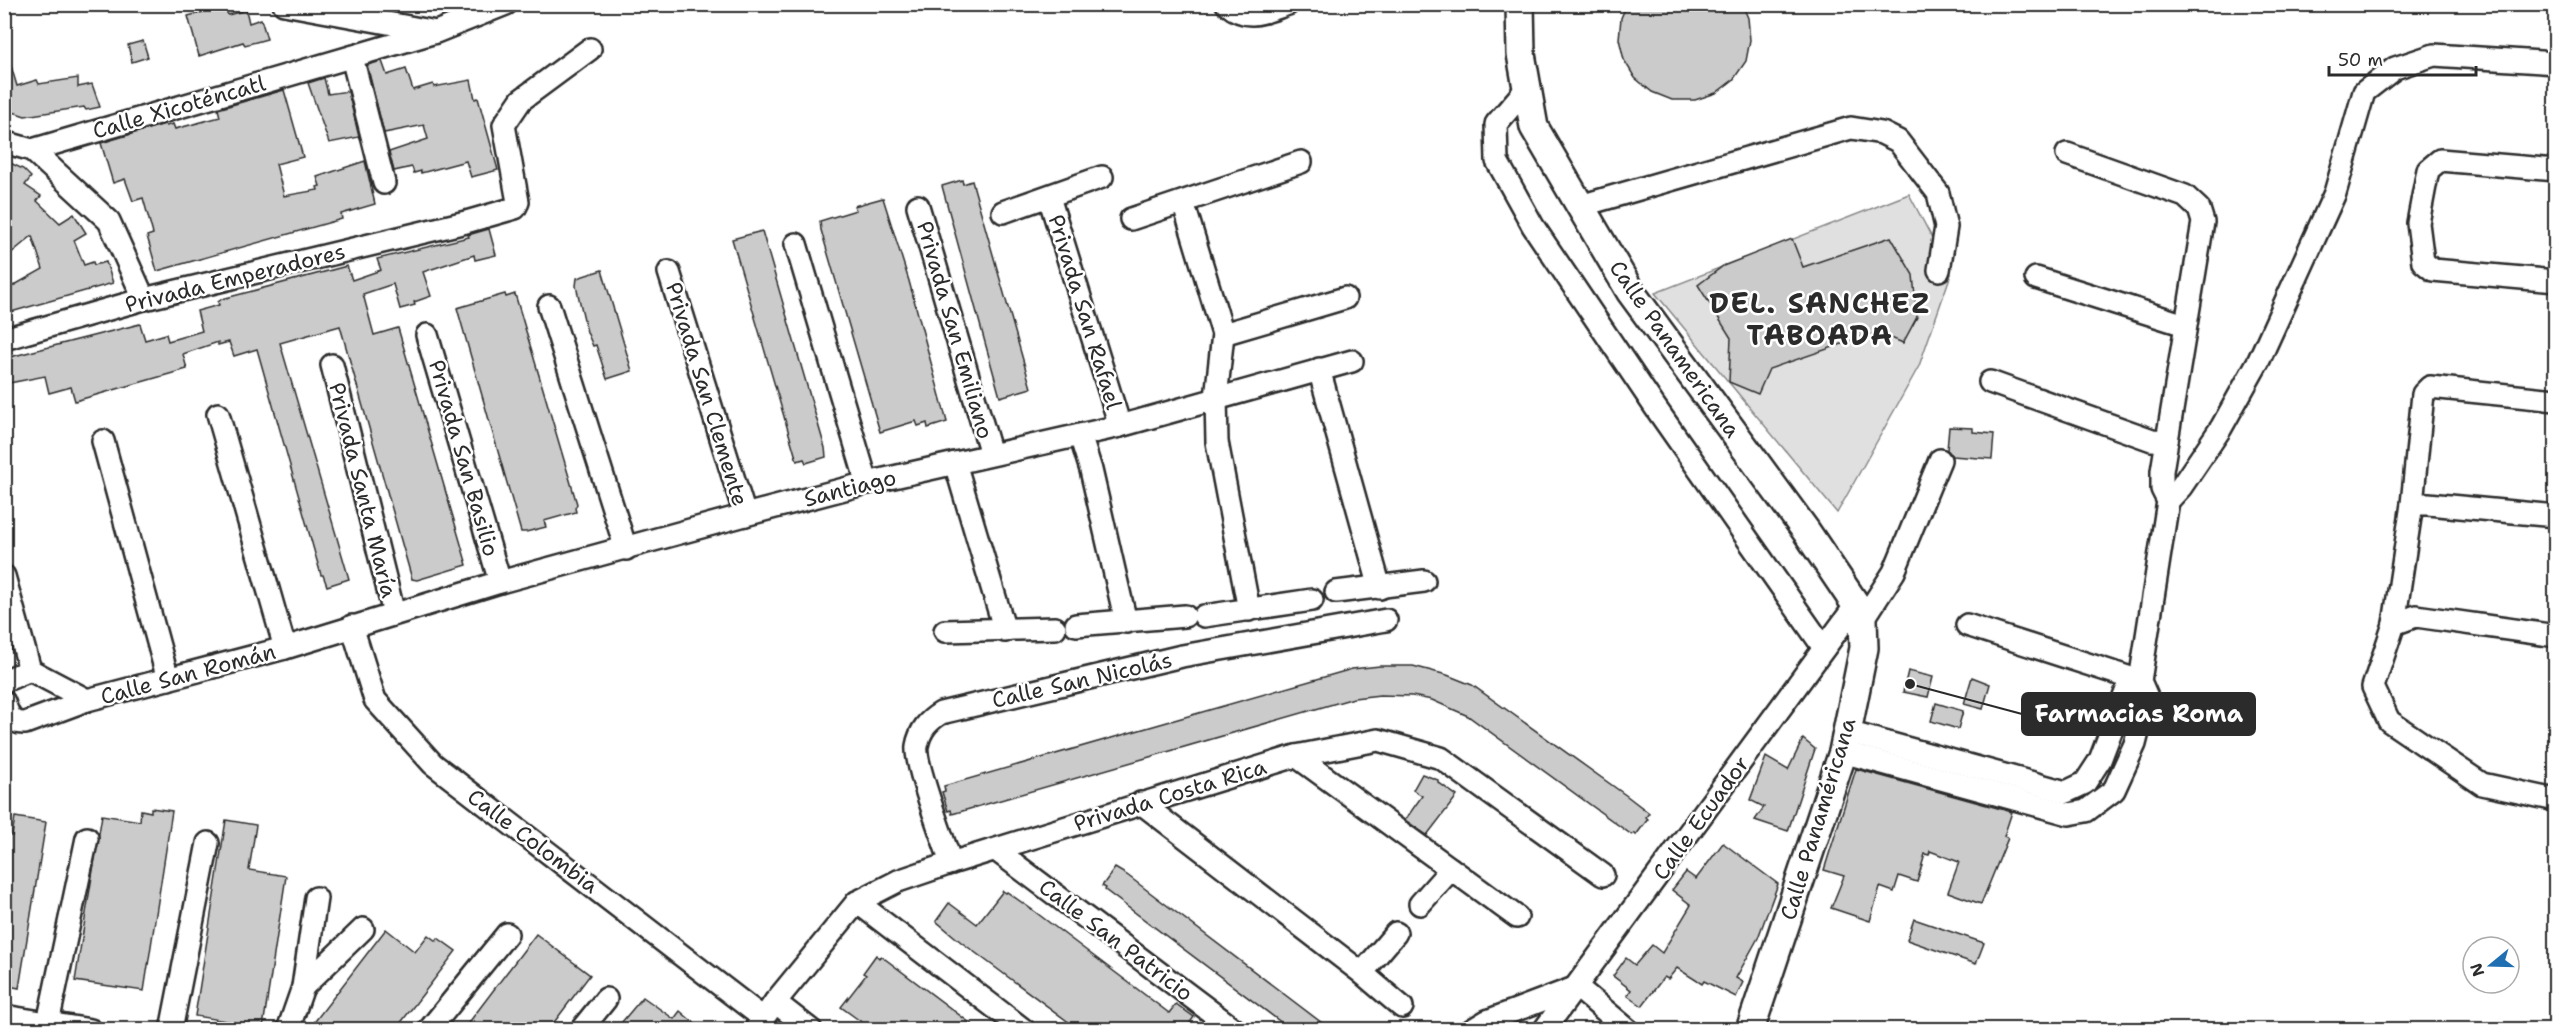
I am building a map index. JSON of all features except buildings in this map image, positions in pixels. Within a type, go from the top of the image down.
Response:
[{"type":"main road","name":"Calle Panamericana","points":[[1520,4],[1521,54],[1534,128],[1630,291],[1806,531],[1860,612]]},
{"type":"main road","name":"Calle Panaméricana","points":[[1750,1029],[1846,742],[1864,648],[1860,612]]},
{"type":"street","points":[[284,4],[436,32]]},
{"type":"street","name":"Calle Xicoténcatl","points":[[33,150],[436,32],[506,4]]},
{"type":"street","points":[[1227,4],[1237,13],[1253,15],[1288,4]]},
{"type":"street","name":"Privada Emperadores","points":[[4,339],[144,299],[466,222],[515,208],[519,202],[504,125],[521,100],[590,49]]},
{"type":"street","points":[[1846,742],[2069,814],[2086,811],[2114,790],[2135,744],[2146,698],[2140,681],[2168,501],[2181,487],[2221,428],[2259,360],[2335,193],[2364,92],[2395,68],[2434,55],[2556,63]]},
{"type":"street","points":[[352,57],[384,183]]},
{"type":"street","points":[[1527,88],[1496,124],[1497,161],[1533,226],[1655,407],[1824,648]]},
{"type":"street","points":[[1580,206],[1851,128],[1882,133],[1898,141],[1938,193],[1946,227],[1939,270]]},
{"type":"street","points":[[4,142],[33,150],[109,221],[144,299]]},
{"type":"street","points":[[2067,154],[2185,196],[2199,209],[2203,222],[2162,471],[2162,489],[2168,501]]},
{"type":"street","points":[[2556,170],[2440,160],[2428,170],[2418,223],[2423,262],[2433,270],[2556,281]]},
{"type":"street","points":[[1131,219],[1301,162]]},
{"type":"street","points":[[1003,212],[1102,177]]},
{"type":"street","name":"Privada San Rafael","points":[[1050,197],[1120,426]]},
{"type":"street","points":[[1183,202],[1223,334],[1216,398],[1217,442],[1249,610]]},
{"type":"street","name":"Privada San Emiliano","points":[[918,207],[991,454]]},
{"type":"street","points":[[796,244],[867,483]]},
{"type":"street","name":"Privada San Clemente","points":[[669,272],[745,515]]},
{"type":"street","points":[[2036,278],[2185,326]]},
{"type":"street","points":[[1223,334],[1345,298]]},
{"type":"street","points":[[549,306],[626,549]]},
{"type":"street","name":"Privada San Basilio","points":[[427,335],[500,582]]},
{"type":"street","name":"Santiago","points":[[352,626],[500,582],[745,515],[867,483],[1120,426],[1352,361]]},
{"type":"street","name":"Privada Santa María","points":[[332,365],[394,615]]},
{"type":"street","points":[[1319,369],[1380,588]]},
{"type":"street","points":[[1990,382],[2152,440],[2167,441]]},
{"type":"street","points":[[2556,400],[2430,387],[2423,394],[2412,504],[2394,624],[2373,687],[2390,721],[2482,784],[2556,800]]},
{"type":"street","points":[[218,414],[285,648]]},
{"type":"street","points":[[1080,435],[1091,470],[1126,622]]},
{"type":"street","points":[[103,441],[168,679]]},
{"type":"street","name":"Calle Ecuador","points":[[1544,1029],[1824,648],[1860,612],[1894,572],[1940,460]]},
{"type":"street","points":[[955,463],[1005,631]]},
{"type":"street","points":[[2412,504],[2556,516]]},
{"type":"street","points":[[4,576],[30,670],[87,700]]},
{"type":"street","points":[[1336,592],[1424,581]]},
{"type":"street","points":[[945,631],[1005,631],[1126,622],[1249,610],[1312,600]]},
{"type":"street","points":[[2394,624],[2416,616],[2556,636]]},
{"type":"street","name":"Calle San Nicolás","points":[[951,862],[916,748],[922,729],[940,713],[1182,656],[1386,620]]},
{"type":"street","points":[[1967,625],[2140,681]]},
{"type":"street","name":"Calle San Román","points":[[4,702],[13,720],[25,723],[87,700],[285,648],[352,626]]},
{"type":"street","name":"Calle Colombia","points":[[352,626],[375,700],[433,764],[764,1016],[811,1029]]},
{"type":"street","points":[[4,681],[30,670]]},
{"type":"street","points":[[1846,742],[2066,792],[2085,783],[2100,760],[2126,692],[2140,681]]},
{"type":"street","name":"Privada Costa Rica","points":[[764,1016],[857,902],[898,881],[951,862],[1296,756],[1378,740],[1441,758],[1603,875]]},
{"type":"street","points":[[1296,756],[1517,917]]},
{"type":"street","points":[[2066,792],[2069,814]]},
{"type":"street","points":[[1141,803],[1362,973],[1402,1007]]},
{"type":"street","points":[[48,1023],[87,838]]},
{"type":"street","points":[[171,1029],[208,843]]},
{"type":"street","name":"Calle San Patricio","points":[[996,850],[1226,1027]]},
{"type":"street","points":[[1420,904],[1451,869]]},
{"type":"street","points":[[288,1029],[303,987],[316,898]]},
{"type":"street","points":[[857,902],[1024,1029]]},
{"type":"street","points":[[303,987],[363,929]]},
{"type":"street","points":[[1362,973],[1396,933]]},
{"type":"street","points":[[429,1029],[507,934]]},
{"type":"street","points":[[1472,1029],[1487,1021],[1576,987],[1628,1029]]},
{"type":"street","points":[[581,1029],[606,999]]},
{"type":"street","points":[[4,1016],[91,1029]]},
{"type":"shaded area","points":[[1909,194],[1951,274],[1919,366],[1837,513],[1655,293]]},
{"type":"place","name":"Farmacias Roma","points":[[1910,684]]},
{"type":"district","name":"DEL. SANCHEZ TABOADA","points":[[1820,319]]}]
